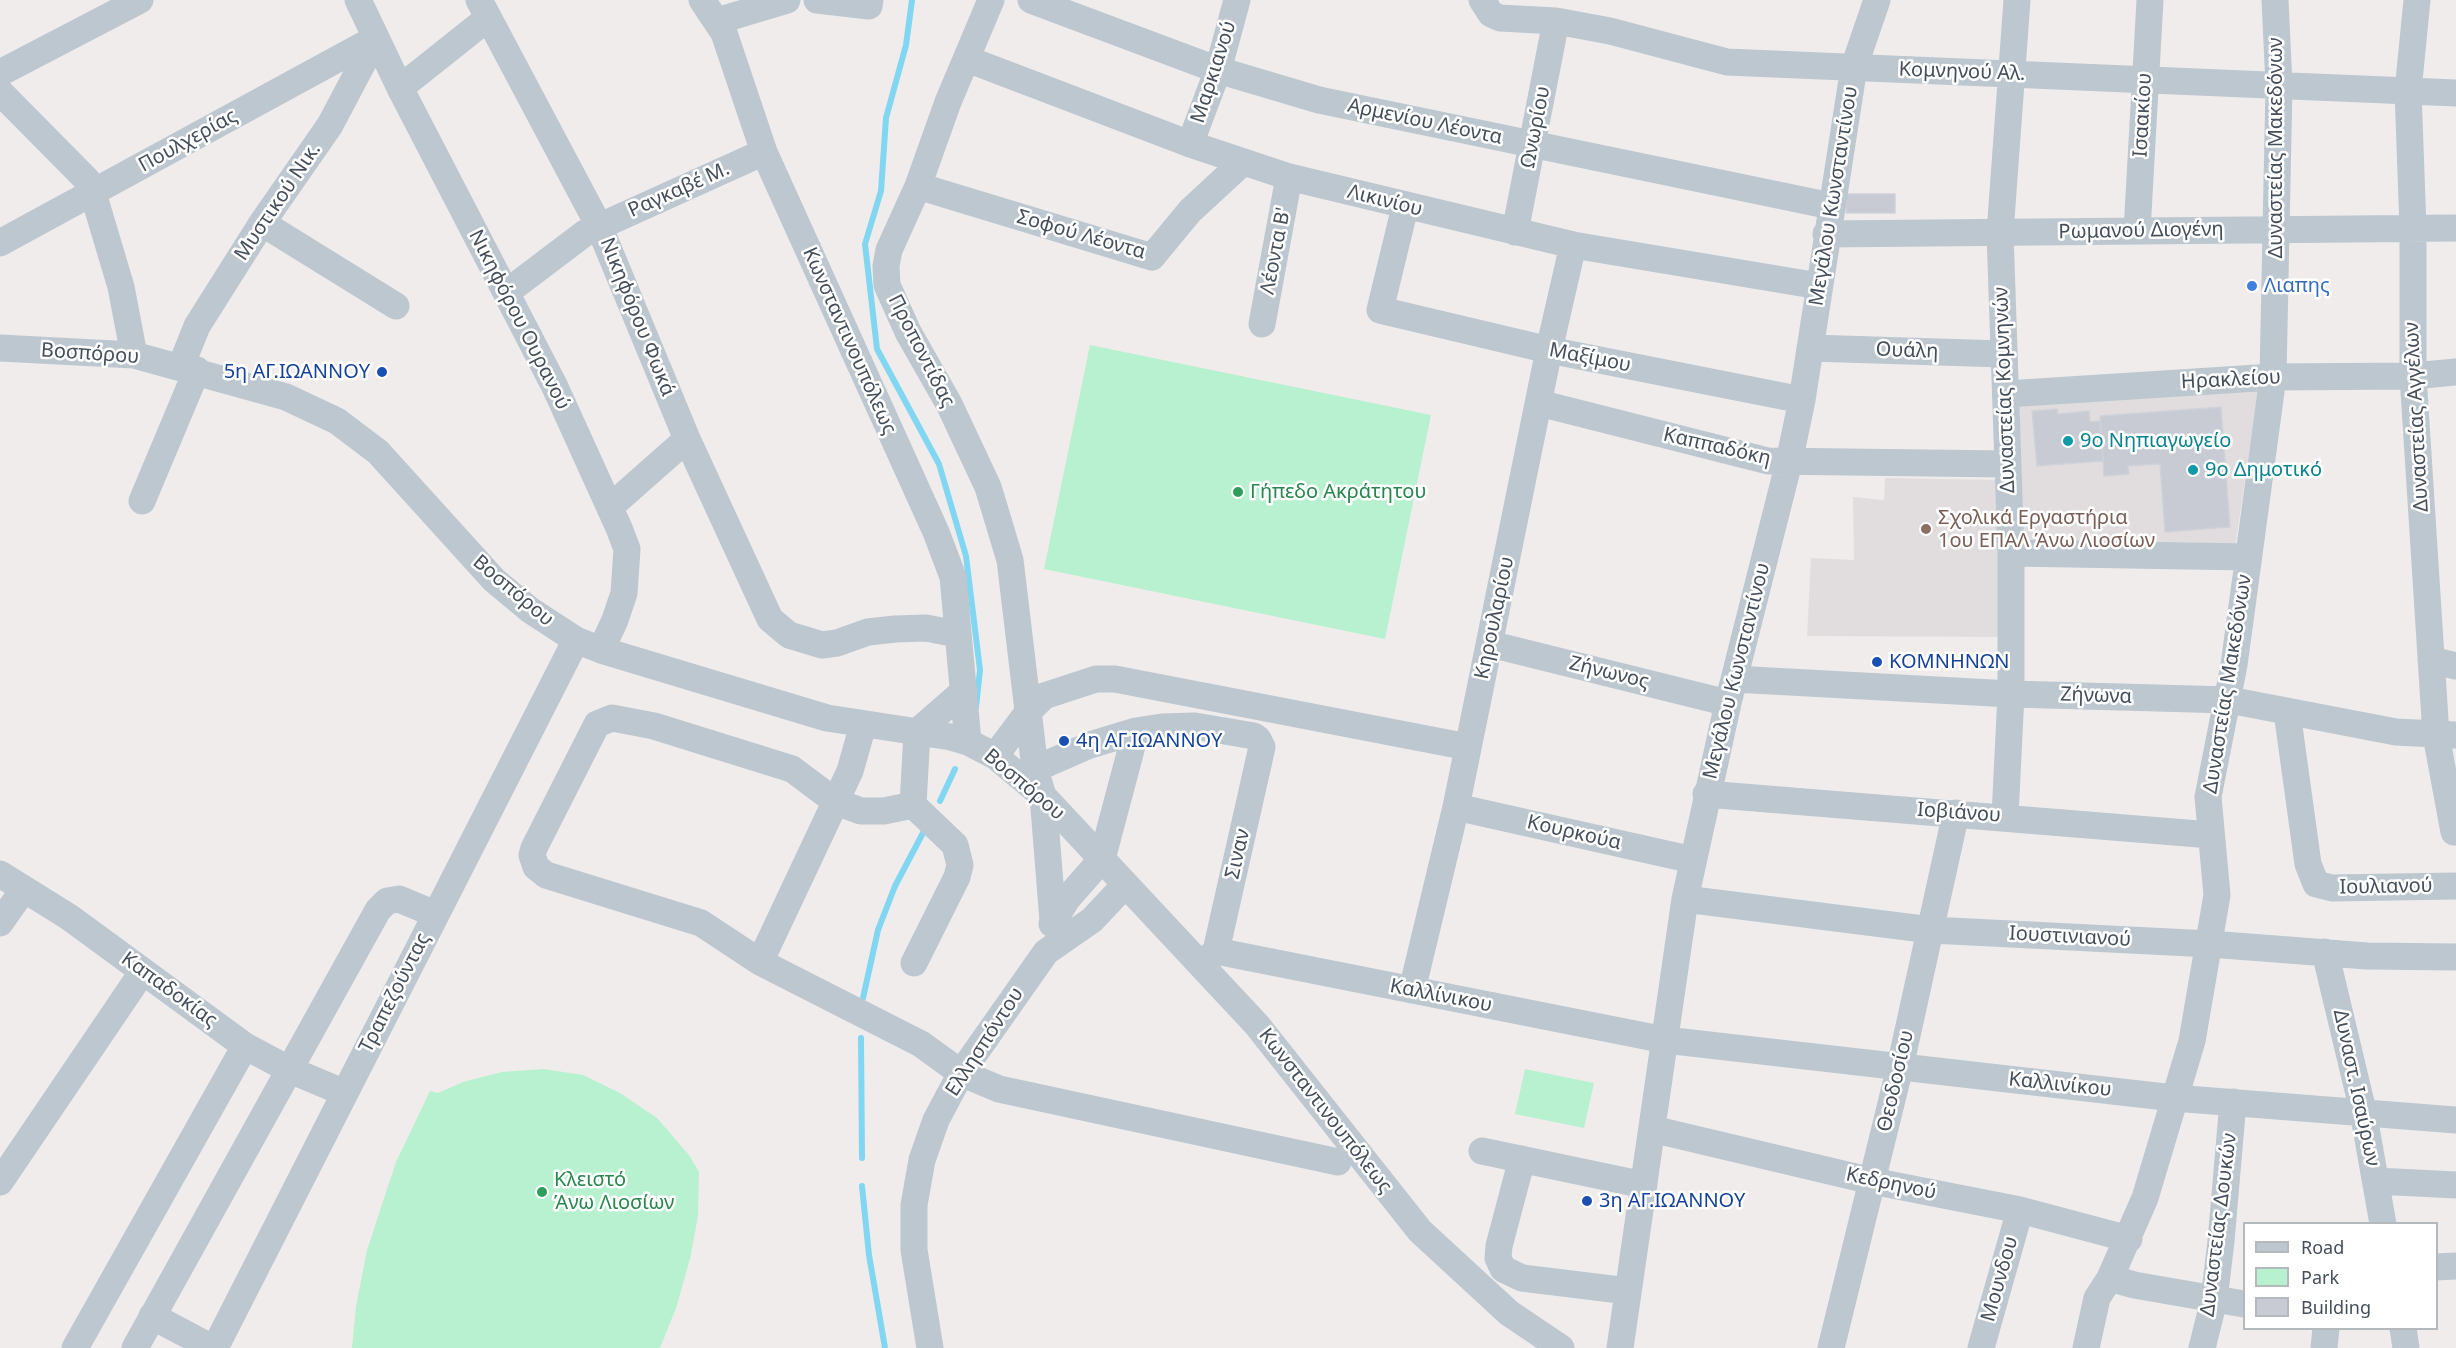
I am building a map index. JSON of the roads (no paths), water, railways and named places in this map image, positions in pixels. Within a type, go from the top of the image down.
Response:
[{"type":"street","points":[[0,73],[140,0]]},
{"type":"street","name":"Νικηφόρου Ουρανού","points":[[358,0],[400,88],[555,387],[627,549],[627,573],[615,620],[601,650]]},
{"type":"street","points":[[709,11],[787,0]]},
{"type":"street","points":[[818,0],[870,3]]},
{"type":"street","name":"Προποντίδας","points":[[991,0],[918,186],[889,250],[886,266],[887,285],[908,332],[949,404],[988,487],[1010,560],[1035,769],[1043,796]]},
{"type":"street","name":"Αρμενίου Λέοντα","points":[[1030,0],[1218,70],[1319,100],[1831,206]]},
{"type":"street","name":"Μαρκιανού","points":[[1190,144],[1218,70],[1237,0]]},
{"type":"street","name":"Κομνηνού Αλ.","points":[[1482,0],[1491,14],[1500,18],[1556,21],[1610,31],[1727,62],[2456,93]]},
{"type":"street","name":"Μεγάλου Κωνσταντίνου","points":[[1620,1348],[1692,860],[1731,691],[1789,462],[1802,400],[1826,234],[1854,67],[1877,0]]},
{"type":"street","name":"Δυναστείας Κομνηνών","points":[[2005,816],[2011,694],[2011,553],[2000,233],[2017,0]]},
{"type":"street","name":"Ισαακίου","points":[[2137,231],[2150,0]]},
{"type":"street","name":"Δυναστείας Μακεδόνων","points":[[2086,1348],[2097,1298],[2110,1278],[2129,1239],[2145,1198],[2192,1041],[2217,895],[2208,797],[2229,700],[2273,377],[2279,85],[2275,0]]},
{"type":"street","name":"Δυναστείας Αγγέλων","points":[[2417,0],[2408,91],[2413,228],[2413,376],[2443,663],[2446,735],[2455,832]]},
{"type":"street","points":[[400,88],[484,9]]},
{"type":"street","name":"Νικηφόρου Φωκά","points":[[484,9],[599,226],[687,439],[770,619],[789,635],[822,645],[837,644],[868,633],[896,629],[926,628],[957,634]]},
{"type":"street","name":"Κωνσταντινουπόλεως","points":[[709,11],[731,50],[764,152],[936,532],[953,577],[968,742]]},
{"type":"street","name":"Ωνωρίου","points":[[1515,232],[1556,21]]},
{"type":"street","name":"Πουλχερίας","points":[[0,243],[376,38]]},
{"type":"street","name":"Μυστικού Νικ.","points":[[142,501],[189,368],[197,326],[262,223],[330,125],[376,38]]},
{"type":"street","name":"Λικινίου","points":[[967,59],[1190,144],[1289,177],[1405,207],[1574,245],[1819,286]]},
{"type":"street","points":[[0,92],[26,121],[80,170],[93,193],[121,287],[134,355]]},
{"type":"street","name":"Ραγκαβέ Μ.","points":[[507,292],[570,243],[599,226],[764,152]]},
{"type":"street","name":"Σοφού Λέοντα","points":[[918,186],[1152,257],[1190,211],[1243,162]]},
{"type":"street","name":"Λέοντα Β'","points":[[1262,324],[1289,177]]},
{"type":"street","name":"Μαξίμου","points":[[1405,207],[1380,310],[1549,350],[1802,400]]},
{"type":"street","points":[[262,223],[396,306]]},
{"type":"street","name":"Ρωμανού Διογένη","points":[[1826,234],[2456,228]]},
{"type":"street","name":"Κηρουλαρίου","points":[[1412,990],[1456,807],[1549,350],[1574,245]]},
{"type":"street","name":"Βοσπόρου","points":[[0,348],[134,355],[189,368],[286,397],[338,421],[378,452],[494,580],[530,610],[576,640],[601,650],[827,718],[968,742],[995,756],[1043,796],[1102,859]]},
{"type":"street","name":"Ουάλη","points":[[1810,348],[2003,354]]},
{"type":"street","name":"Ηρακλείου","points":[[2006,394],[2273,377],[2413,376],[2456,372]]},
{"type":"street","name":"Καππαδόκη","points":[[1539,403],[1759,460],[2007,464]]},
{"type":"street","points":[[610,507],[687,439]]},
{"type":"street","points":[[2011,553],[2247,557]]},
{"type":"street","name":"Τραπεζούντας","points":[[214,1348],[576,640]]},
{"type":"street","name":"Ζήνωνος","points":[[1490,644],[1731,691]]},
{"type":"street","points":[[995,756],[1028,712],[1044,696],[1096,679],[1115,679],[1468,747]]},
{"type":"street","points":[[914,963],[957,877],[960,865],[955,845],[913,805],[917,732],[964,691]]},
{"type":"street","name":"Ζήνωνα","points":[[1731,691],[2011,694],[2229,700],[2396,732],[2446,735]]},
{"type":"street","name":"Ιουλιανού","points":[[2287,712],[2310,876],[2316,884],[2332,888],[2456,885]]},
{"type":"street","points":[[913,805],[884,811],[861,811],[836,802],[792,770],[654,726],[628,720],[606,719],[594,728],[532,855],[536,867],[546,875],[701,923],[760,962],[921,1044],[960,1073],[999,1089],[1338,1162]]},
{"type":"street","points":[[760,962],[850,771],[863,725]]},
{"type":"street","name":"Σιναν","points":[[1136,731],[1195,726],[1254,736],[1262,747],[1209,958]]},
{"type":"street","points":[[1035,769],[1090,745],[1136,731]]},
{"type":"street","points":[[1102,859],[1136,731]]},
{"type":"street","name":"Ιοβιάνου","points":[[1706,794],[2005,816],[2211,835]]},
{"type":"street","points":[[1043,796],[1053,921]]},
{"type":"street","name":"Κουρκούα","points":[[1456,807],[1692,860]]},
{"type":"street","name":"Θεοδοσίου","points":[[1831,1348],[1900,1067],[1956,813]]},
{"type":"street","name":"Κωνσταντινουπόλεως","points":[[1102,859],[1124,886],[1209,958],[1257,1025],[1420,1231],[1509,1313],[1561,1348]]},
{"type":"street","name":"Ελλησπόντου","points":[[1046,952],[1053,921],[1067,899],[1102,859]]},
{"type":"street","name":"Καπαδοκίας","points":[[0,874],[69,916],[245,1046],[290,1070],[345,1093]]},
{"type":"street","name":"Ελλησπόντου","points":[[930,1348],[914,1250],[914,1205],[922,1160],[936,1120],[960,1073],[1046,952],[1092,920],[1124,886]]},
{"type":"street","points":[[0,923],[24,889]]},
{"type":"street","points":[[135,1348],[382,905],[399,899],[435,914]]},
{"type":"street","name":"Ιουστινιανού","points":[[1685,900],[1931,930],[2210,944],[2367,956],[2456,957]]},
{"type":"street","name":"Δυναστ. Ισαύρων","points":[[2325,952],[2362,1111],[2384,1222]]},
{"type":"street","name":"Καλλίνικου","points":[[1209,958],[1412,990],[1665,1040]]},
{"type":"street","points":[[0,1182],[143,971]]},
{"type":"street","name":"Καλλινίκου","points":[[1665,1040],[2174,1098],[2456,1120]]},
{"type":"street","points":[[75,1348],[245,1046]]},
{"type":"street","name":"Δυναστείας Δουκών","points":[[2202,1348],[2214,1300],[2232,1102]]},
{"type":"street","name":"Κεδρηνού","points":[[1652,1129],[1872,1181],[2020,1210],[2129,1239]]},
{"type":"street","points":[[1482,1151],[1644,1185]]},
{"type":"street","points":[[1522,1159],[1499,1246],[1498,1258],[1503,1269],[1522,1278],[1628,1291]]},
{"type":"street","points":[[2376,1181],[2456,1185]]},
{"type":"street","name":"Μουνδου","points":[[1981,1348],[2020,1210]]},
{"type":"street","points":[[2438,1267],[2456,1266]]},
{"type":"street","points":[[2110,1278],[2243,1304]]},
{"type":"street","points":[[152,1316],[214,1348]]},
{"type":"street","points":[[2324,1348],[2326,1330]]},
{"type":"street","points":[[2403,1330],[2406,1348]]},
{"type":"waterway","points":[[912,0],[906,45],[886,118],[881,191],[865,244],[877,349],[939,464],[966,556],[980,670],[976,707]]},
{"type":"waterway","points":[[940,801],[955,769]]},
{"type":"waterway","points":[[863,998],[878,930],[895,886],[924,831]]},
{"type":"waterway","points":[[861,1038],[862,1158]]},
{"type":"waterway","points":[[862,1186],[869,1255],[885,1348]]},
{"type":"place","name":"Λιαπης","points":[[2252,286]]},
{"type":"place","name":"5η ΑΓ.ΙΩΑΝΝΟΥ","points":[[382,372]]},
{"type":"place","name":"9ο Νηπιαγωγείο","points":[[2068,441]]},
{"type":"place","name":"9ο Δημοτικό","points":[[2193,470]]},
{"type":"place","name":"Γήπεδο Ακράτητου","points":[[1238,492]]},
{"type":"place","name":"Σχολικά Εργαστήρια 1ου ΕΠΑΛ Άνω Λιοσίων","points":[[1926,529]]},
{"type":"place","name":"ΚΟΜΝΗΝΩΝ","points":[[1877,662]]},
{"type":"place","name":"4η ΑΓ.ΙΩΑΝΝΟΥ","points":[[1064,741]]},
{"type":"place","name":"Κλειστό Άνω Λιοσίων","points":[[542,1192]]},
{"type":"place","name":"3η ΑΓ.ΙΩΑΝΝΟΥ","points":[[1587,1201]]}]
